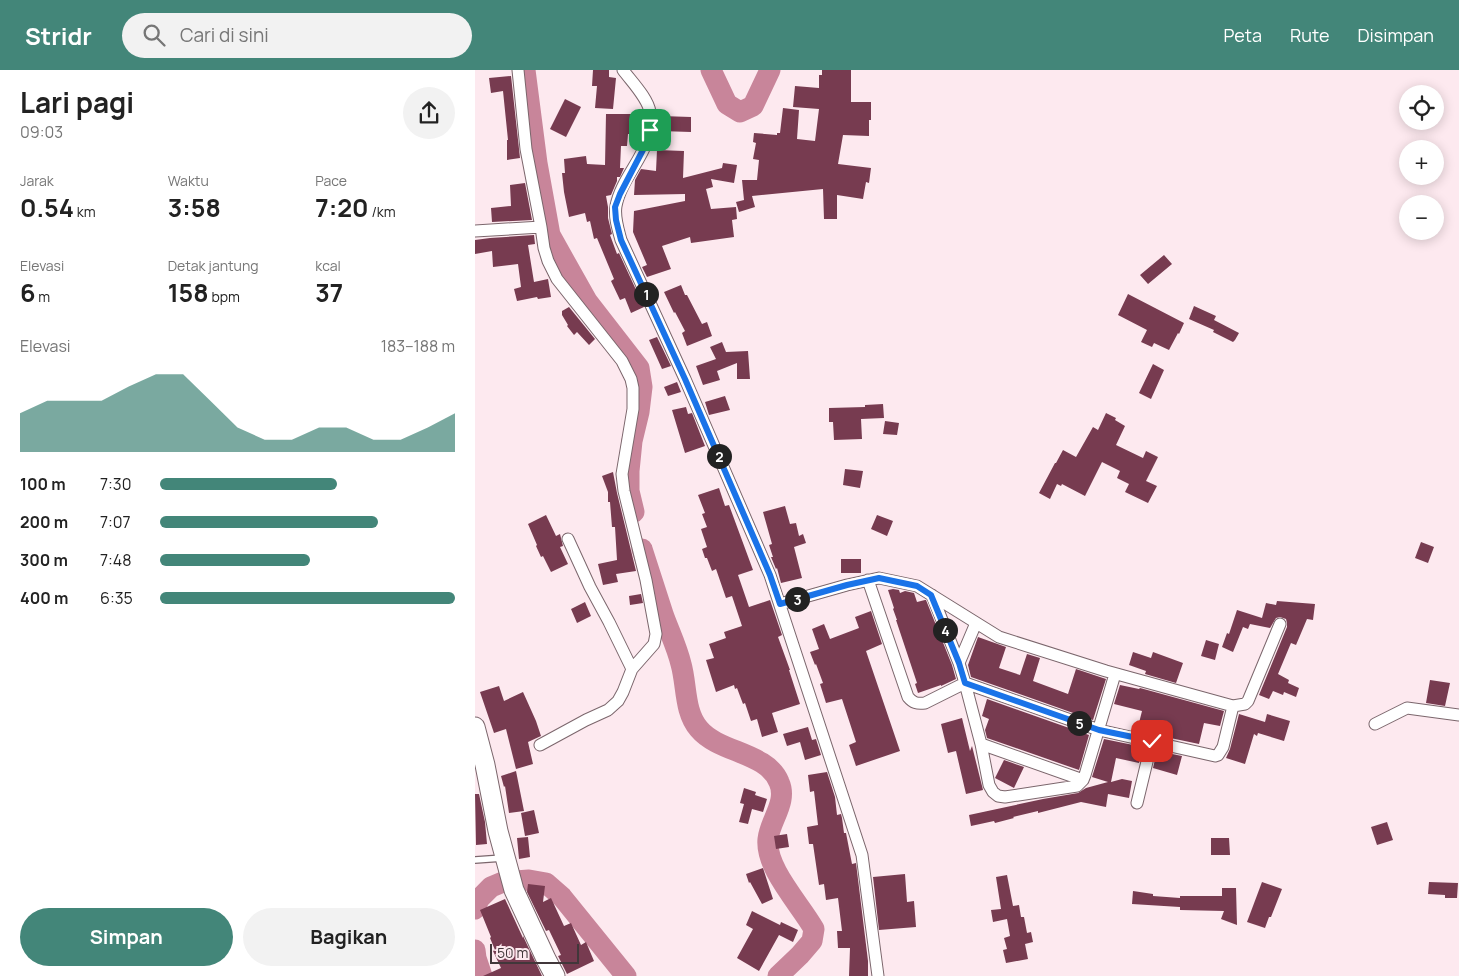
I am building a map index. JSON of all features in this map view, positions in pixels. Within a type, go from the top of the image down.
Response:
[{"type":"main road","points":[[475,727],[509,874],[546,960],[555,976]]},
{"type":"street","points":[[518,70],[526,148],[548,262],[557,279],[622,361],[631,379],[633,409],[623,474],[624,490],[646,580],[656,634],[654,644],[632,669],[618,701],[608,710],[540,745]]},
{"type":"street","points":[[623,70],[645,100],[650,112],[650,130],[645,146],[615,207],[621,240],[685,379],[770,575],[862,855],[878,976]]},
{"type":"street","points":[[475,231],[541,227]]},
{"type":"street","points":[[569,539],[590,587],[632,669]]},
{"type":"street","points":[[780,604],[879,578],[917,586],[999,637],[1115,674],[1233,706],[1245,704],[1248,701],[1280,624]]},
{"type":"street","points":[[868,580],[908,697],[918,704],[925,703],[965,683],[1099,730],[1211,756],[1218,755],[1223,748],[1233,706]]},
{"type":"street","points":[[931,595],[959,663],[981,744],[989,785],[998,796],[1005,797],[1077,786],[1083,780],[1115,674]]},
{"type":"street","points":[[959,663],[976,623]]},
{"type":"street","points":[[1375,724],[1407,708],[1459,715]]},
{"type":"street","points":[[1137,803],[1152,741]]},
{"type":"street","points":[[981,744],[1083,780]]},
{"type":"lane","points":[[475,860],[509,874]]},
{"type":"building","points":[[593,70],[609,70],[609,77],[616,78],[613,109],[595,108],[597,86],[592,86]]},
{"type":"building","points":[[822,70],[851,70],[851,102],[871,102],[869,136],[843,135],[838,164],[871,168],[869,183],[866,182],[863,199],[837,195],[837,219],[824,219],[823,189],[752,196],[755,207],[739,212],[736,202],[744,200],[742,180],[757,180],[759,160],[753,159],[756,143],[753,142],[754,133],[777,135],[777,133],[780,133],[783,108],[799,110],[797,139],[815,141],[819,109],[793,107],[795,86],[819,88],[819,75],[822,75]]},
{"type":"building","points":[[511,76],[520,158],[507,160],[508,140],[503,91],[491,93],[489,78]]},
{"type":"building","points":[[565,99],[581,107],[566,137],[550,129]]},
{"type":"building","points":[[606,114],[640,114],[640,134],[628,134],[627,146],[621,146],[620,168],[624,168],[620,177],[617,177],[611,195],[606,196],[612,234],[610,235],[617,254],[619,253],[644,307],[631,313],[625,298],[620,300],[611,281],[614,279],[597,238],[594,239],[590,221],[587,222],[585,213],[569,217],[564,192],[562,173],[565,173],[564,159],[586,156],[587,164],[605,165]]},
{"type":"building","points":[[661,116],[691,117],[691,132],[660,131]]},
{"type":"building","points":[[657,150],[684,151],[683,178],[722,168],[723,163],[737,165],[734,183],[711,179],[713,187],[706,189],[711,209],[736,207],[737,219],[732,220],[734,237],[691,243],[690,237],[662,246],[671,269],[647,277],[642,267],[647,265],[633,232],[634,211],[685,201],[685,194],[634,195],[635,180],[641,169],[656,171]]},
{"type":"building","points":[[525,183],[532,220],[492,222],[491,208],[511,206],[510,185]]},
{"type":"building","points":[[534,235],[535,244],[528,245],[534,282],[548,279],[551,297],[538,299],[537,297],[517,301],[514,289],[521,287],[518,264],[493,267],[492,251],[475,254],[475,240]]},
{"type":"building","points":[[1164,255],[1172,264],[1148,284],[1140,275]]},
{"type":"building","points":[[681,285],[702,324],[707,322],[712,336],[687,346],[682,333],[685,331],[664,292]]},
{"type":"building","points":[[1128,294],[1184,323],[1169,350],[1154,343],[1152,347],[1141,342],[1147,330],[1118,315]]},
{"type":"building","points":[[1194,306],[1216,316],[1214,320],[1239,333],[1235,340],[1233,342],[1213,332],[1214,330],[1189,319]]},
{"type":"building","points":[[569,307],[595,339],[589,345],[577,332],[574,335],[567,326],[562,311]]},
{"type":"building","points":[[657,337],[671,366],[662,369],[649,340]]},
{"type":"building","points":[[722,342],[726,352],[748,351],[750,379],[737,379],[737,363],[717,371],[720,380],[703,385],[696,366],[716,359],[710,347]]},
{"type":"building","points":[[1153,364],[1164,370],[1151,399],[1139,393]]},
{"type":"building","points":[[677,382],[681,392],[668,396],[664,387]]},
{"type":"building","points":[[725,396],[730,410],[709,415],[705,402]]},
{"type":"building","points":[[883,404],[884,418],[861,419],[862,439],[834,440],[833,422],[829,422],[829,408],[865,407],[865,405]]},
{"type":"building","points":[[686,407],[688,414],[692,413],[705,446],[685,453],[672,410]]},
{"type":"building","points":[[1106,413],[1116,418],[1115,420],[1125,426],[1116,445],[1143,458],[1146,451],[1158,457],[1146,481],[1157,486],[1148,503],[1125,492],[1129,484],[1117,478],[1120,471],[1102,462],[1085,496],[1062,484],[1061,486],[1057,484],[1050,499],[1039,493],[1063,450],[1076,457],[1093,427],[1098,430]]},
{"type":"building","points":[[885,421],[899,423],[897,435],[883,434]]},
{"type":"building","points":[[845,469],[863,471],[860,488],[843,485]]},
{"type":"building","points":[[613,472],[636,571],[616,574],[618,582],[603,585],[598,564],[617,560],[615,527],[612,527],[610,502],[608,502],[608,492],[602,476]]},
{"type":"building","points":[[719,488],[725,506],[729,505],[753,570],[738,575],[749,607],[770,600],[782,635],[778,637],[800,704],[772,713],[778,732],[762,737],[757,719],[751,721],[745,703],[743,704],[734,685],[716,692],[706,660],[714,658],[709,644],[726,638],[724,632],[742,626],[732,596],[726,598],[716,569],[712,571],[702,549],[707,547],[701,529],[707,527],[702,514],[705,513],[698,495]]},
{"type":"building","points":[[785,506],[790,524],[796,523],[799,536],[803,534],[806,543],[794,547],[802,578],[781,583],[777,568],[771,557],[773,557],[769,545],[772,544],[763,512]]},
{"type":"building","points":[[546,515],[556,536],[560,534],[563,546],[560,547],[568,564],[551,572],[543,556],[541,557],[528,524]]},
{"type":"building","points":[[877,515],[893,521],[887,536],[871,529]]},
{"type":"building","points":[[1421,542],[1434,547],[1428,563],[1415,558]]},
{"type":"building","points":[[841,559],[861,559],[861,573],[841,573]]},
{"type":"building","points":[[888,590],[899,590],[900,593],[905,591],[914,593],[917,602],[926,600],[956,679],[918,693],[915,684],[917,683]]},
{"type":"building","points":[[641,594],[643,603],[630,605],[629,596]]},
{"type":"building","points":[[1277,601],[1315,604],[1313,620],[1307,619],[1296,645],[1291,643],[1278,674],[1289,680],[1288,683],[1299,688],[1296,697],[1284,692],[1283,695],[1273,691],[1269,699],[1259,695],[1287,627],[1286,619],[1276,618],[1270,628],[1250,624],[1248,629],[1243,627],[1233,652],[1222,647],[1227,633],[1229,634],[1237,610],[1262,618],[1266,603],[1276,605]]},
{"type":"building","points":[[585,602],[591,616],[577,623],[571,609]]},
{"type":"building","points":[[871,611],[882,644],[866,651],[900,751],[856,766],[849,745],[856,742],[842,699],[826,703],[820,684],[823,683],[810,652],[819,649],[812,629],[824,624],[830,639],[859,628],[855,617]]},
{"type":"building","points":[[978,637],[1006,647],[999,668],[1020,675],[1027,654],[1040,658],[1033,681],[1068,694],[1076,669],[1106,679],[1093,720],[971,677],[968,665]]},
{"type":"building","points":[[1206,640],[1219,644],[1215,660],[1201,656]]},
{"type":"building","points":[[1133,652],[1151,658],[1153,652],[1183,663],[1176,683],[1145,674],[1146,671],[1129,665]]},
{"type":"building","points":[[1430,680],[1450,683],[1445,706],[1426,703]]},
{"type":"building","points":[[1120,685],[1140,688],[1224,711],[1220,726],[1204,723],[1199,744],[1137,731],[1142,711],[1114,704]]},
{"type":"building","points":[[499,686],[504,701],[523,692],[536,721],[541,736],[528,742],[533,764],[516,769],[506,729],[494,733],[480,692]]},
{"type":"building","points":[[987,699],[1089,735],[1079,770],[987,738],[985,730],[989,719],[982,716]]},
{"type":"building","points":[[1239,714],[1265,722],[1267,714],[1290,721],[1284,741],[1258,733],[1257,736],[1254,734],[1245,764],[1226,758]]},
{"type":"building","points":[[962,718],[970,751],[972,746],[983,790],[966,794],[956,751],[948,753],[941,724]]},
{"type":"building","points":[[808,727],[812,740],[816,739],[821,755],[805,760],[800,742],[787,746],[783,734]]},
{"type":"building","points":[[1104,739],[1143,747],[1139,763],[1116,758],[1111,782],[1122,779],[1132,781],[1129,798],[1108,794],[1106,807],[1081,802],[1013,817],[995,823],[994,821],[971,826],[969,815],[1078,793],[1086,788],[1108,782],[1092,777]]},
{"type":"building","points":[[1157,751],[1182,756],[1177,775],[1153,768]]},
{"type":"building","points":[[1004,760],[1024,767],[1014,788],[995,778]]},
{"type":"building","points":[[516,771],[524,811],[509,813],[505,786],[501,776]]},
{"type":"building","points":[[827,772],[835,797],[837,815],[841,814],[852,864],[856,863],[868,961],[868,976],[849,976],[850,948],[838,948],[837,931],[842,931],[838,898],[826,900],[824,884],[819,885],[813,844],[809,844],[807,827],[818,825],[814,791],[810,792],[808,775]]},
{"type":"building","points":[[744,788],[756,792],[755,795],[767,799],[763,812],[752,809],[748,824],[739,822],[744,804],[740,803]]},
{"type":"building","points":[[475,794],[479,794],[485,822],[487,844],[476,845]]},
{"type":"building","points":[[534,810],[539,833],[525,836],[521,813]]},
{"type":"building","points":[[1387,822],[1393,840],[1377,845],[1371,827]]},
{"type":"building","points":[[787,834],[789,847],[776,849],[774,836]]},
{"type":"building","points":[[528,837],[530,857],[519,859],[517,838]]},
{"type":"building","points":[[1211,838],[1229,838],[1230,855],[1211,855]]},
{"type":"building","points":[[763,868],[773,899],[762,904],[749,883],[746,874]]},
{"type":"building","points":[[905,874],[907,902],[914,901],[916,927],[879,930],[873,877]]},
{"type":"building","points":[[1007,875],[1013,906],[1019,905],[1021,917],[1024,917],[1027,933],[1031,932],[1033,942],[1025,944],[1028,959],[1006,963],[1003,950],[1007,949],[1004,938],[1010,936],[1007,919],[993,922],[991,910],[1001,909],[996,877]]},
{"type":"building","points":[[1262,882],[1282,889],[1265,928],[1247,922]]},
{"type":"building","points":[[1429,882],[1458,883],[1457,898],[1445,898],[1445,895],[1428,894]]},
{"type":"building","points":[[528,884],[545,886],[543,902],[551,898],[564,926],[571,923],[581,945],[586,942],[594,961],[567,974],[558,956],[561,955],[549,930],[546,931],[527,892]]},
{"type":"building","points":[[1222,888],[1236,888],[1237,925],[1221,919],[1224,911],[1180,910],[1180,907],[1132,904],[1133,891],[1153,894],[1153,896],[1180,898],[1180,896],[1222,896]]},
{"type":"building","points":[[505,899],[542,976],[483,976],[501,968],[493,951],[495,950],[491,937],[480,910]]},
{"type":"building","points":[[752,911],[780,925],[781,922],[798,930],[793,942],[779,935],[759,971],[737,958],[753,929],[746,925]]},
{"type":"waterway","points":[[525,70],[537,163],[550,235],[587,301],[639,368],[642,387],[639,412],[632,441],[629,471],[629,491],[634,512]]},
{"type":"waterway","points":[[711,70],[727,104],[740,112],[753,106],[770,70]]},
{"type":"waterway","points":[[642,549],[679,658],[688,706],[694,722],[708,737],[764,764],[773,772],[779,782],[781,789],[780,804],[769,832],[769,850],[778,874],[814,929],[812,941],[778,976]]},
{"type":"waterway","points":[[475,909],[479,899],[491,887],[503,882],[529,880],[546,883],[562,897],[626,976]]},
{"type":"waterway","points":[[475,950],[482,976]]},
{"type":"route","points":[[650,130],[645,146],[615,207],[621,240],[685,379],[770,575],[780,604],[879,578],[917,586],[931,595],[959,663],[965,683],[1099,730],[1152,741]]}]
